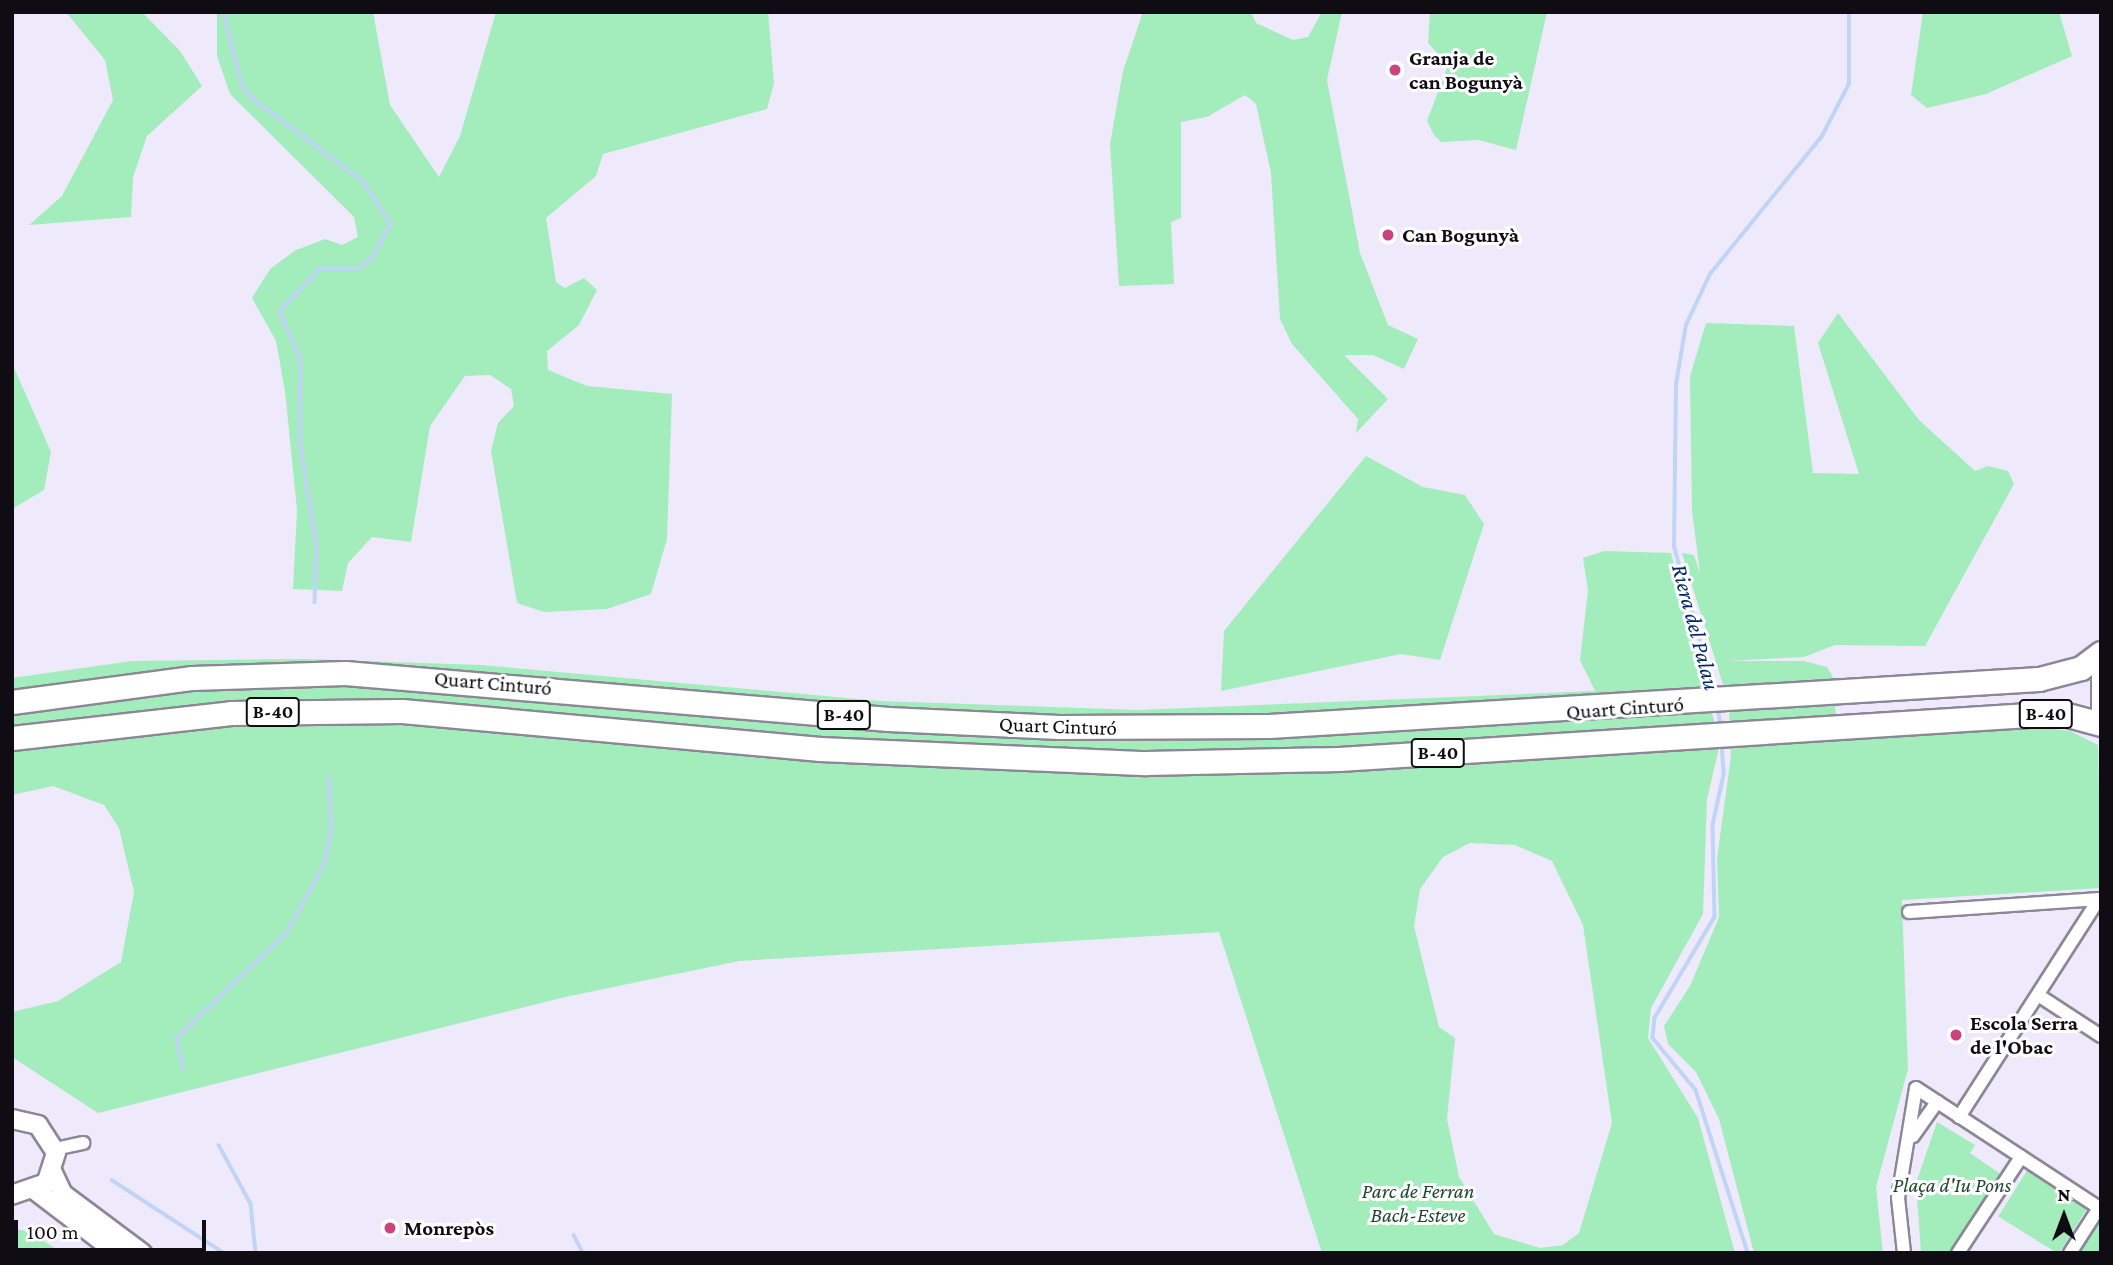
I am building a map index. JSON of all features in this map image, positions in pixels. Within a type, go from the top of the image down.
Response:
[{"type":"highway","name":"Quart Cinturó","points":[[15,695],[96,683],[192,678],[419,677],[888,719],[1059,727],[1282,726],[1593,710],[2039,679],[2081,668],[2101,653]]},
{"type":"highway","name":"Quart Cinturó","points":[[20,741],[180,717],[402,711],[820,749],[1072,762],[1339,759],[2060,713],[2101,724]]},
{"type":"street","points":[[2101,663],[2101,711]]},
{"type":"street","points":[[1909,912],[2100,899]]},
{"type":"street","points":[[1959,1117],[2100,899]]},
{"type":"street","points":[[2038,995],[2101,1036]]},
{"type":"street","points":[[1904,1253],[1898,1198],[1910,1140],[1916,1088],[2100,1208],[2070,1253]]},
{"type":"street","points":[[1910,1140],[1937,1102]]},
{"type":"street","points":[[12,1119],[38,1125],[55,1149],[52,1173],[36,1191],[12,1195]]},
{"type":"street","points":[[55,1149],[83,1143]]},
{"type":"street","points":[[1958,1253],[2021,1157]]},
{"type":"street","points":[[52,1173],[64,1194],[142,1253]]},
{"type":"street","points":[[36,1191],[117,1253]]},
{"type":"green space","points":[[66,12],[142,12],[180,51],[202,86],[147,136],[133,177],[131,217],[29,225],[62,196],[113,100],[105,60]]},
{"type":"green space","points":[[217,12],[373,12],[390,105],[439,177],[460,136],[496,12],[768,12],[774,83],[767,109],[603,154],[596,176],[546,218],[556,282],[565,288],[584,278],[597,290],[579,325],[547,351],[548,370],[587,386],[672,394],[667,539],[651,594],[607,609],[544,612],[517,603],[491,451],[498,423],[514,406],[511,389],[490,375],[465,376],[430,426],[411,542],[372,537],[348,563],[342,591],[293,589],[297,510],[285,391],[276,341],[252,298],[270,269],[296,250],[325,239],[342,245],[358,237],[354,217],[230,94],[217,56]]},
{"type":"green space","points":[[1143,12],[1251,12],[1256,23],[1293,40],[1308,37],[1322,12],[1342,12],[1327,80],[1360,253],[1388,325],[1418,339],[1404,369],[1373,355],[1344,355],[1388,399],[1356,433],[1358,419],[1292,344],[1280,319],[1271,173],[1256,104],[1245,95],[1207,117],[1181,122],[1181,218],[1171,222],[1174,284],[1119,286],[1110,144],[1123,71]]},
{"type":"green space","points":[[1430,12],[1547,12],[1516,150],[1478,140],[1441,142],[1434,135],[1427,121],[1448,65],[1428,43]]},
{"type":"green space","points":[[1923,12],[2059,12],[2072,56],[1986,94],[1927,108],[1911,95]]},
{"type":"green space","points":[[1838,313],[1919,420],[1975,471],[1988,466],[2008,471],[2014,484],[1925,646],[1835,645],[1804,657],[1727,661],[1804,661],[1827,667],[1834,679],[1837,741],[2031,726],[2070,731],[2098,745],[2101,888],[1902,900],[1908,1069],[1876,1187],[1883,1253],[1754,1253],[1719,1119],[1696,1072],[1668,1044],[1664,1026],[1690,986],[1719,917],[1717,858],[1731,756],[1729,704],[1682,553],[1694,555],[1700,573],[1692,511],[1690,376],[1706,323],[1794,326],[1813,473],[1859,474],[1818,343]]},
{"type":"green space","points":[[12,363],[51,452],[44,490],[12,509]]},
{"type":"green space","points":[[1366,456],[1423,487],[1465,495],[1484,524],[1440,660],[1401,654],[1221,691],[1224,631]]},
{"type":"green space","name":"Parc de Ferran Bach-Esteve","points":[[1604,551],[1671,553],[1720,744],[1707,799],[1703,914],[1651,1008],[1648,1038],[1698,1118],[1735,1253],[1322,1253],[1219,932],[739,961],[565,997],[98,1113],[12,1057],[12,1012],[58,1001],[121,962],[134,892],[119,828],[104,805],[53,786],[12,795],[12,678],[132,661],[305,659],[481,665],[880,701],[1139,710],[1595,691],[1580,660],[1588,590],[1583,558]],"holes":[[[1470,843],[1515,845],[1552,861],[1583,925],[1612,1123],[1579,1233],[1563,1245],[1540,1248],[1494,1234],[1459,1177],[1447,1119],[1455,1038],[1439,1027],[1414,926],[1420,889],[1443,857]]]},
{"type":"green space","name":"Plaça d'Iu Pons","points":[[1937,1122],[1975,1145],[1970,1153],[2002,1175],[1951,1253],[1921,1253],[1916,1183]]},
{"type":"green space","points":[[2028,1169],[2088,1207],[2059,1253],[1998,1216]]},
{"type":"green space","points":[[2099,1222],[2101,1253],[2080,1253]]},
{"type":"green space","points":[[12,1228],[30,1232],[62,1253],[12,1253]]},
{"type":"waterway","points":[[224,12],[242,85],[252,98],[363,181],[391,224],[373,258],[357,269],[320,269],[280,312],[301,359],[300,441],[317,547],[315,602]]},
{"type":"waterway","name":"Riera del Palau","points":[[1714,691],[1674,547],[1676,384],[1686,325],[1710,274],[1822,136],[1849,84],[1849,12]]},
{"type":"waterway","name":"Riera del Palau","points":[[1718,708],[1721,725]]},
{"type":"waterway","name":"Riera del Palau","points":[[1722,743],[1724,775],[1713,825],[1715,917],[1655,1018],[1653,1038],[1696,1090],[1748,1253]]},
{"type":"waterway","points":[[183,1070],[177,1038],[287,932],[324,864],[331,830],[329,778]]},
{"type":"waterway","points":[[219,1145],[251,1204],[256,1253]]},
{"type":"waterway","points":[[112,1180],[224,1253]]},
{"type":"waterway","points":[[574,1235],[583,1253]]},
{"type":"place","name":"Granja de can Bogunyà","points":[[1395,70]]},
{"type":"place","name":"Can Bogunyà","points":[[1388,235]]},
{"type":"place","name":"Escola Serra de l'Obac","points":[[1956,1035]]},
{"type":"place","name":"Monrepòs","points":[[390,1228]]}]
